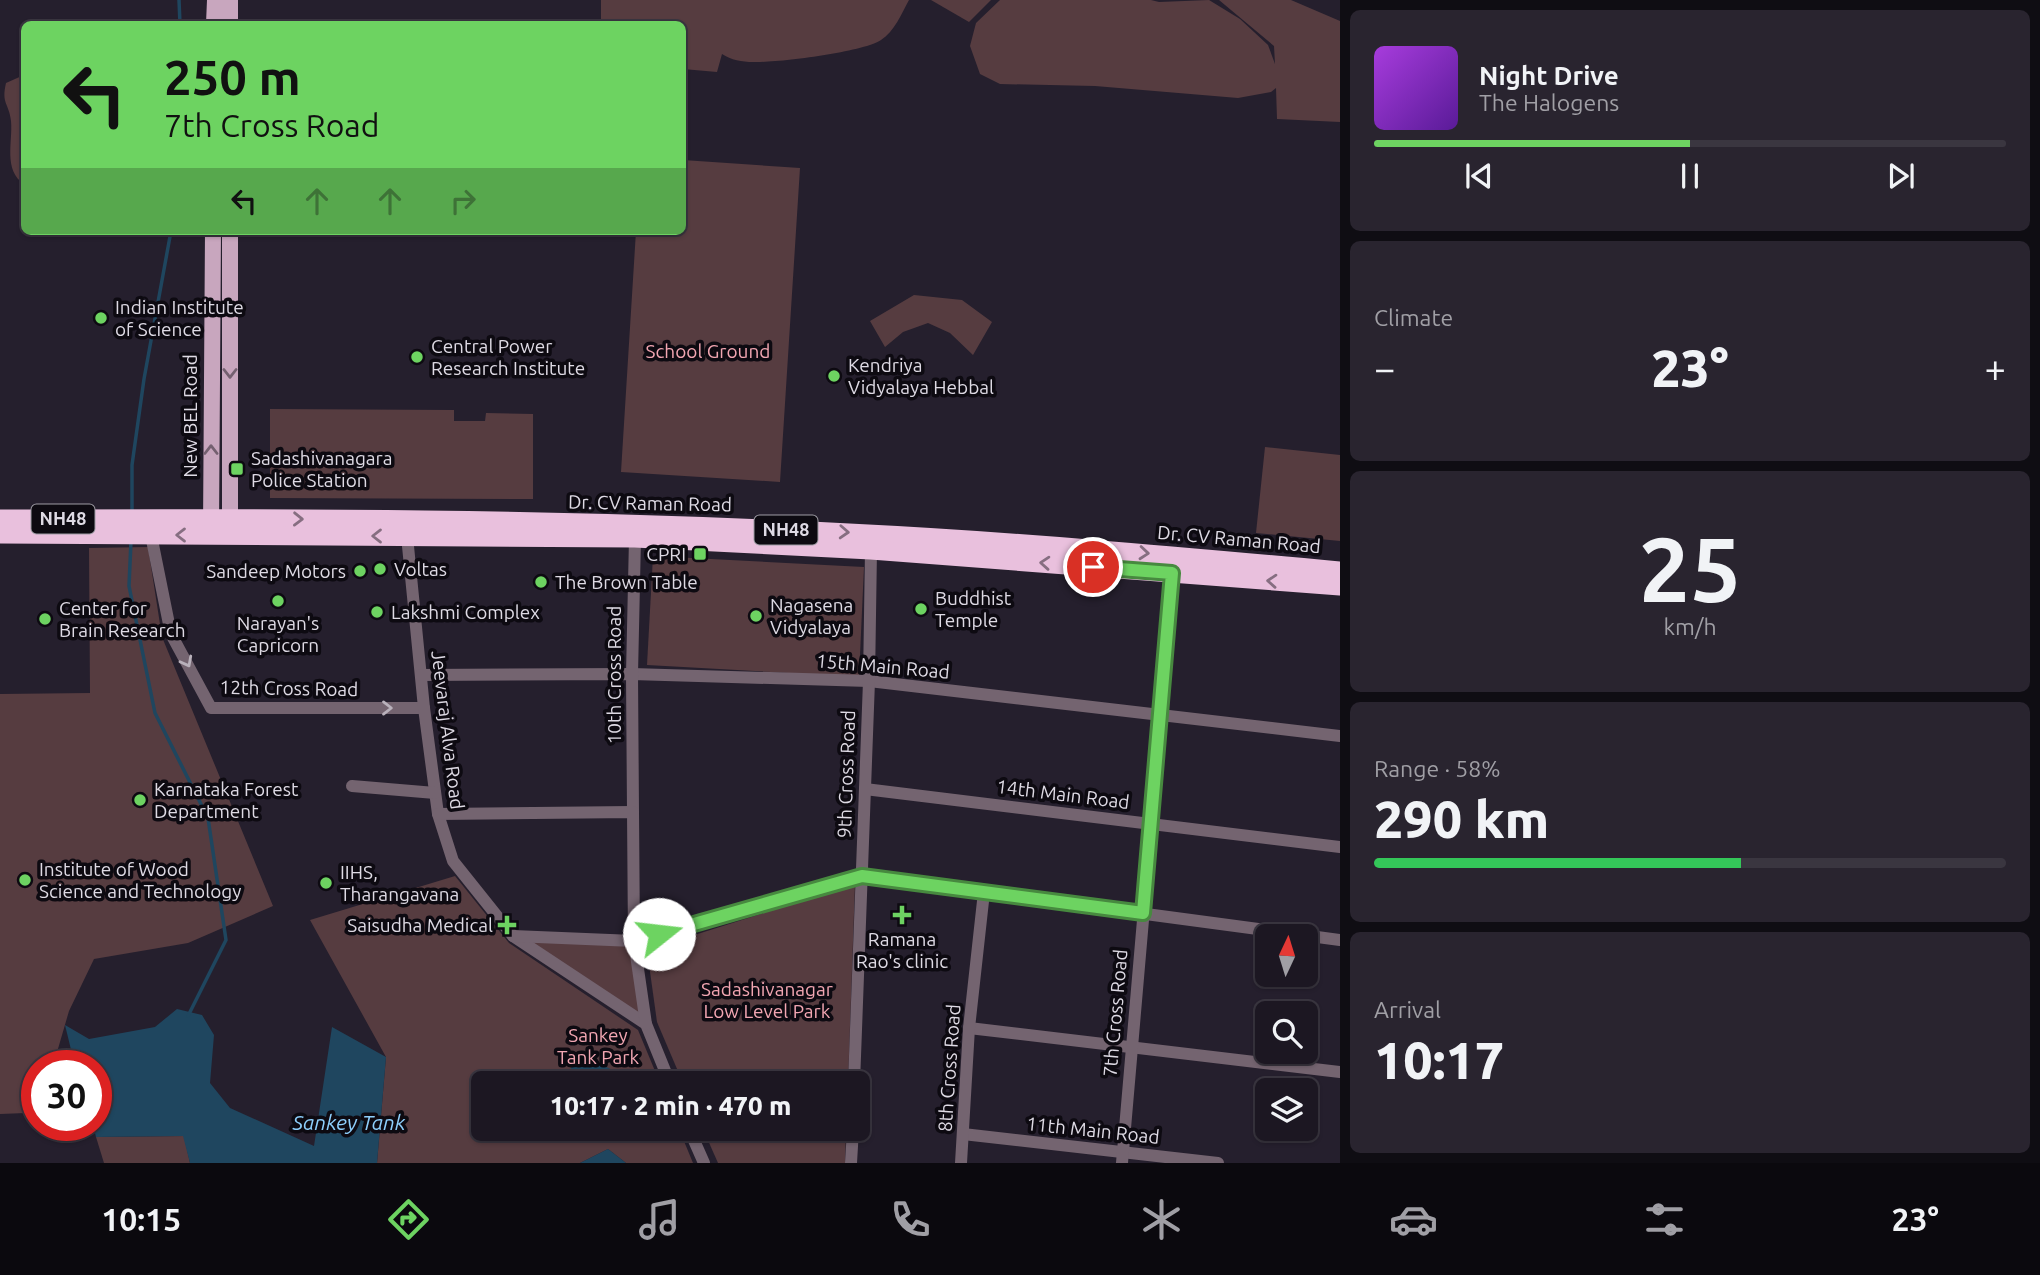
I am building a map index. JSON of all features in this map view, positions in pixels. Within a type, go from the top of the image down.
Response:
[{"type":"highway","name":"Dr. CV Raman Road","points":[[0,519],[135,529]]},
{"type":"highway","name":"Dr. CV Raman Road","points":[[0,534],[220,527],[633,524],[847,532],[1108,550],[1340,571]]},
{"type":"highway","name":"Dr. CV Raman Road","points":[[220,527],[408,543],[635,538],[871,550],[1340,586]]},
{"type":"main road","points":[[214,21],[215,0]]},
{"type":"main road","points":[[230,0],[230,21]]},
{"type":"main road","name":"New BEL Road","points":[[213,235],[220,527]]},
{"type":"main road","points":[[220,527],[230,235]]},
{"type":"street","name":"12th Cross Road","points":[[135,529],[171,634],[211,708],[424,708]]},
{"type":"street","name":"10th Cross Road","points":[[635,538],[632,674],[634,941],[646,1024]]},
{"type":"street","name":"Jeevaraj Alva Road","points":[[408,543],[435,793],[438,814],[453,861],[513,936],[646,1024]]},
{"type":"street","name":"9th Cross Road","points":[[855,1071],[871,550]]},
{"type":"street","name":"7th Cross Road","points":[[1122,1158],[1172,573]]},
{"type":"street","name":"15th Main Road","points":[[421,675],[632,674],[869,681],[1340,736]]},
{"type":"street","points":[[352,786],[435,793]]},
{"type":"street","name":"14th Main Road","points":[[865,789],[1340,847]]},
{"type":"street","points":[[438,814],[634,812]]},
{"type":"street","points":[[513,936],[634,941],[862,876],[1340,940]]},
{"type":"street","name":"8th Cross Road","points":[[961,1163],[970,1028],[984,892]]},
{"type":"street","points":[[646,1024],[665,1071]]},
{"type":"street","points":[[970,1028],[1340,1072]]},
{"type":"street","name":"11th Main Road","points":[[963,1134],[1122,1158],[1218,1163]]},
{"type":"street","points":[[694,1141],[704,1163]]},
{"type":"street","points":[[851,1163],[852,1141]]},
{"type":"green space","points":[[601,0],[909,0],[890,32],[872,44],[819,56],[764,62],[741,61],[722,54],[717,72],[686,69],[686,21],[601,21]]},
{"type":"green space","points":[[931,0],[991,0],[969,22]]},
{"type":"green space","points":[[1000,0],[1209,0],[1240,19],[1268,45],[1275,64],[1274,46],[1219,0],[1291,0],[1340,21],[1340,122],[1277,119],[1276,88],[1271,92],[1238,98],[1095,86],[1000,84],[980,74],[970,46],[976,23]]},
{"type":"green space","points":[[21,76],[21,181],[11,163],[11,121],[4,95],[6,83]]},
{"type":"green space","name":"School Ground","points":[[686,160],[800,168],[780,482],[621,472],[636,235],[686,235]]},
{"type":"green space","points":[[914,295],[962,300],[992,322],[973,355],[950,333],[928,323],[903,332],[885,347],[870,321]]},
{"type":"green space","points":[[270,409],[454,410],[454,421],[485,421],[486,413],[533,414],[533,499],[270,498]]},
{"type":"green space","points":[[1265,447],[1340,455],[1340,541],[1256,533]]},
{"type":"green space","points":[[148,547],[162,637],[273,906],[188,943],[94,959],[69,1011],[58,1050],[21,1050],[21,1113],[0,1114],[0,694],[90,693],[89,548]]},
{"type":"green space","name":"Nagasena Vidyalaya","points":[[653,556],[864,567],[859,677],[647,665]]},
{"type":"green space","name":"Sankey Tank Park","points":[[455,876],[509,943],[638,1030],[655,1071],[471,1071],[471,1141],[684,1141],[693,1163],[626,1163],[608,1149],[580,1163],[377,1163],[386,1057],[310,920]]},
{"type":"green space","name":"Sadashivanagar Low Level Park","points":[[855,884],[848,1071],[678,1071],[657,1022],[647,950]]},
{"type":"green space","points":[[513,936],[634,941],[646,1024]]},
{"type":"green space","points":[[184,1136],[190,1163],[104,1163],[97,1141],[112,1141],[112,1137]]},
{"type":"green space","points":[[708,1141],[846,1141],[845,1163],[718,1163]]},
{"type":"water","name":"Sankey Tank","points":[[177,1009],[202,1015],[214,1035],[210,1083],[230,1108],[314,1146],[332,1027],[386,1057],[377,1163],[190,1163],[183,1136],[112,1137],[112,1050],[71,1050],[65,1025],[89,1039],[155,1027]]},
{"type":"water","points":[[576,1057],[585,1060],[587,1058],[615,1071],[570,1071]]},
{"type":"water","points":[[608,1149],[626,1163],[580,1163]]},
{"type":"waterway","points":[[179,0],[180,21]]},
{"type":"waterway","points":[[132,512],[132,465],[144,379],[170,235]]},
{"type":"waterway","points":[[131,541],[129,586],[155,713],[208,818],[226,940],[188,1016]]},
{"type":"place","name":"Indian Institute of Science","points":[[101,318]]},
{"type":"place","name":"Central Power Research Institute","points":[[417,357]]},
{"type":"place","name":"Kendriya Vidyalaya Hebbal","points":[[834,376]]},
{"type":"place","name":"Sadashivanagara Police Station","points":[[237,469]]},
{"type":"place","name":"CPRI","points":[[700,554]]},
{"type":"place","name":"Voltas","points":[[380,569]]},
{"type":"place","name":"Sandeep Motors","points":[[360,571]]},
{"type":"place","name":"The Brown Table","points":[[541,582]]},
{"type":"place","name":"Narayan's Capricorn","points":[[278,601]]},
{"type":"place","name":"Buddhist Temple","points":[[921,609]]},
{"type":"place","name":"Lakshmi Complex","points":[[377,612]]},
{"type":"place","name":"Nagasena Vidyalaya","points":[[756,616]]},
{"type":"place","name":"Center for Brain Research","points":[[45,619]]},
{"type":"place","name":"Karnataka Forest Department","points":[[140,800]]},
{"type":"place","name":"Institute of Wood Science and Technology","points":[[25,880]]},
{"type":"place","name":"IIHS, Tharangavana","points":[[326,883]]},
{"type":"place","name":"Ramana Rao's clinic","points":[[902,915]]},
{"type":"place","name":"Saisudha Medical","points":[[507,925]]},
{"type":"route","points":[[659,934],[862,876],[1143,913],[1172,573],[1093,567]]}]
